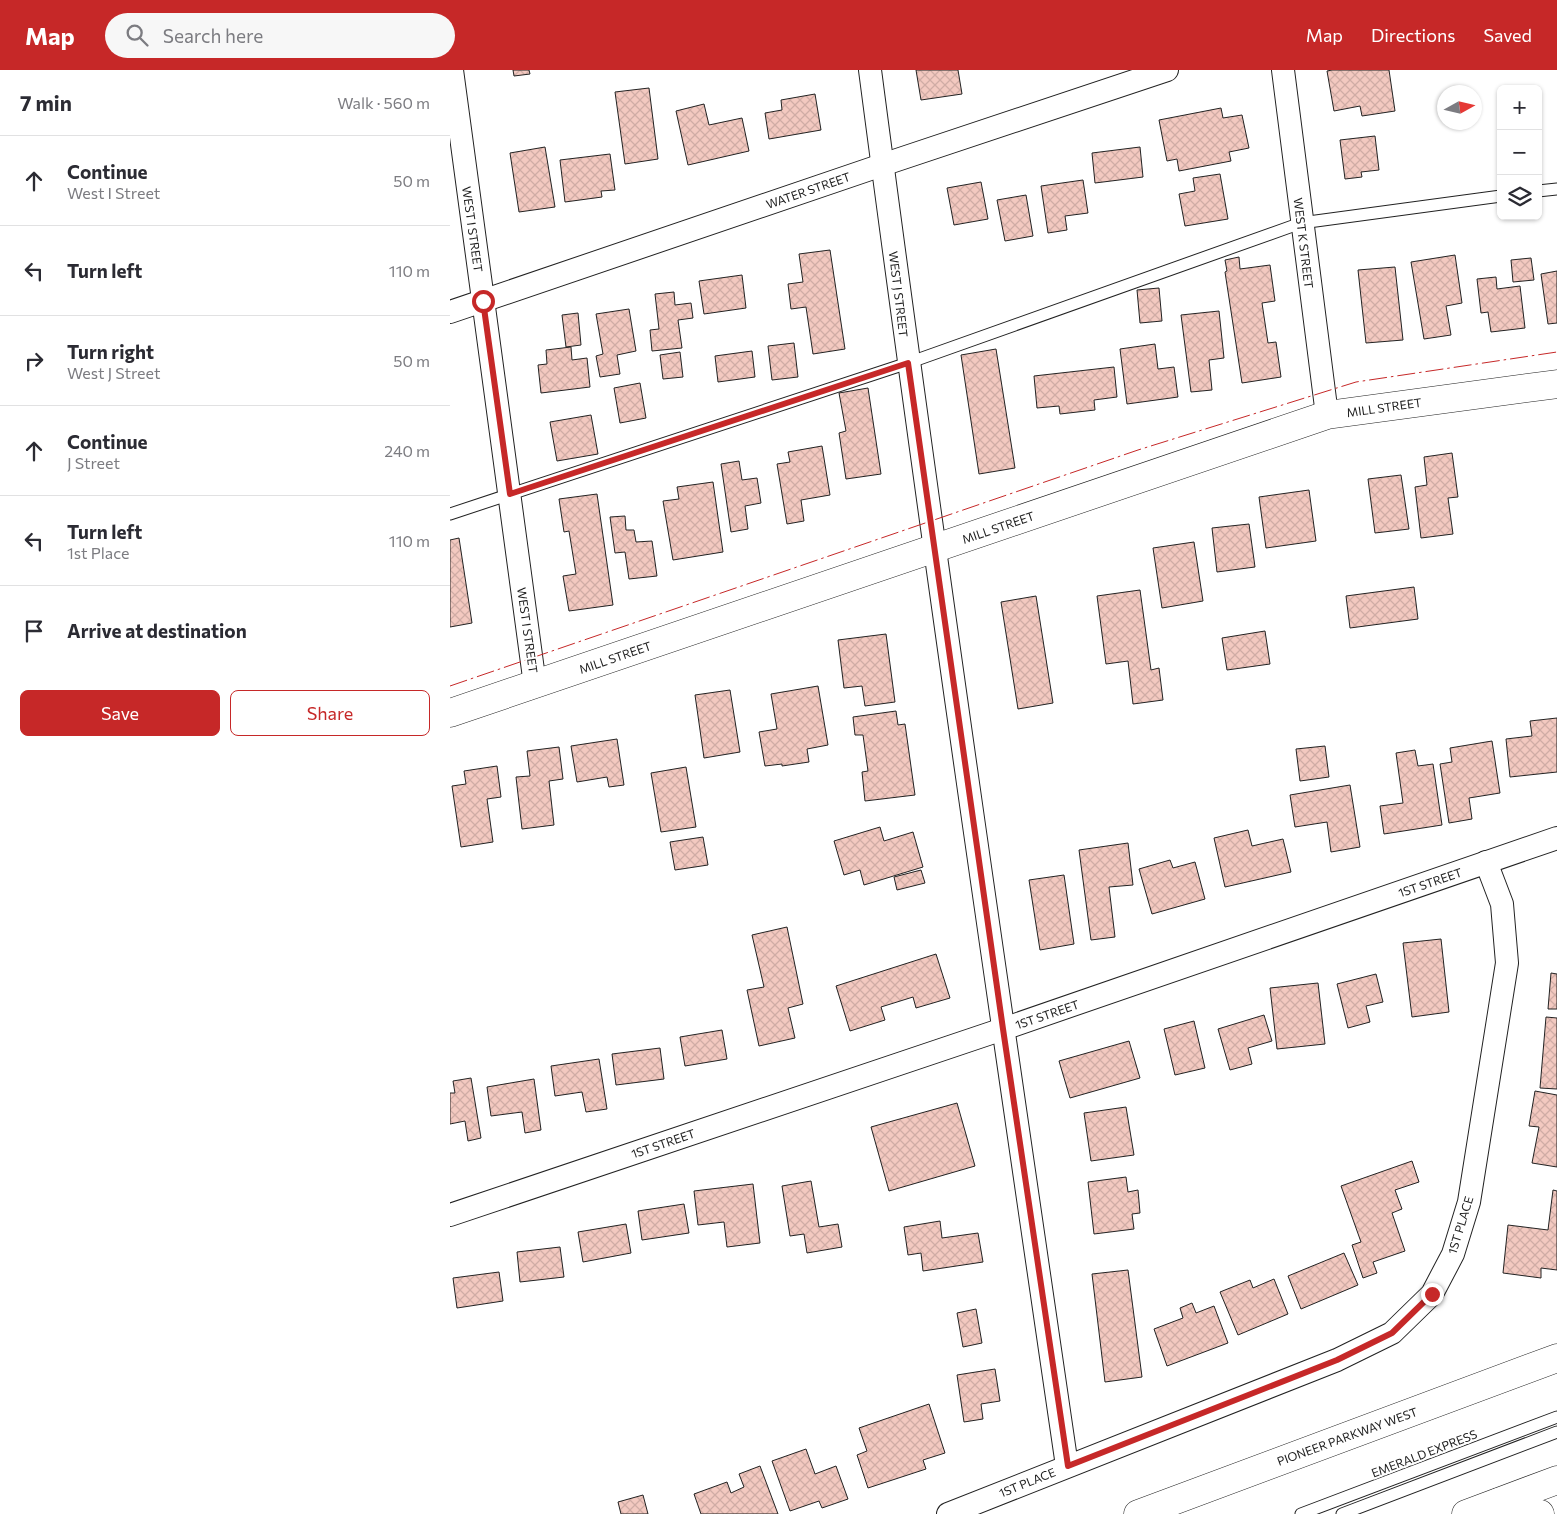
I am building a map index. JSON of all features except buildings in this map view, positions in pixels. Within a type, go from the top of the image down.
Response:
[{"type":"street","name":"WEST I STREET","points":[[452,70],[535,685]]},
{"type":"street","name":"WEST J STREET","points":[[870,70],[908,363],[1003,1029],[1068,1466]]},
{"type":"street","name":"WATER STREET","points":[[450,312],[1167,70]]},
{"type":"street","name":"WEST K STREET","points":[[1283,70],[1327,415]]},
{"type":"street","name":"MILL STREET","points":[[450,714],[1327,415],[1557,384]]},
{"type":"street","name":"1ST STREET","points":[[450,1215],[1003,1029],[1557,838]]},
{"type":"street","name":"1ST PLACE","points":[[948,1514],[1337,1360],[1392,1333],[1432,1294],[1453,1254],[1469,1202],[1507,963],[1502,904],[1486,862]]},
{"type":"street","name":"PIONEER PARKWAY WEST","points":[[1138,1514],[1557,1358]]},
{"type":"street","points":[[1466,1514],[1557,1480]]},
{"type":"street","points":[[1499,1502],[1540,1514]]},
{"type":"lane","points":[[1542,190],[1557,188]]},
{"type":"lane","points":[[450,514],[908,363],[1302,223],[1497,197]]},
{"type":"lane","name":"EMERALD EXPRESS","points":[[1301,1514],[1557,1417]]},
{"type":"lane","points":[[1342,1514],[1557,1432]]},
{"type":"power","points":[[450,686],[1138,450],[1356,382],[1557,352]]},
{"type":"route","points":[[483,301],[510,494],[908,363],[1003,1029],[1068,1466],[1337,1360],[1392,1333],[1432,1294]]}]
